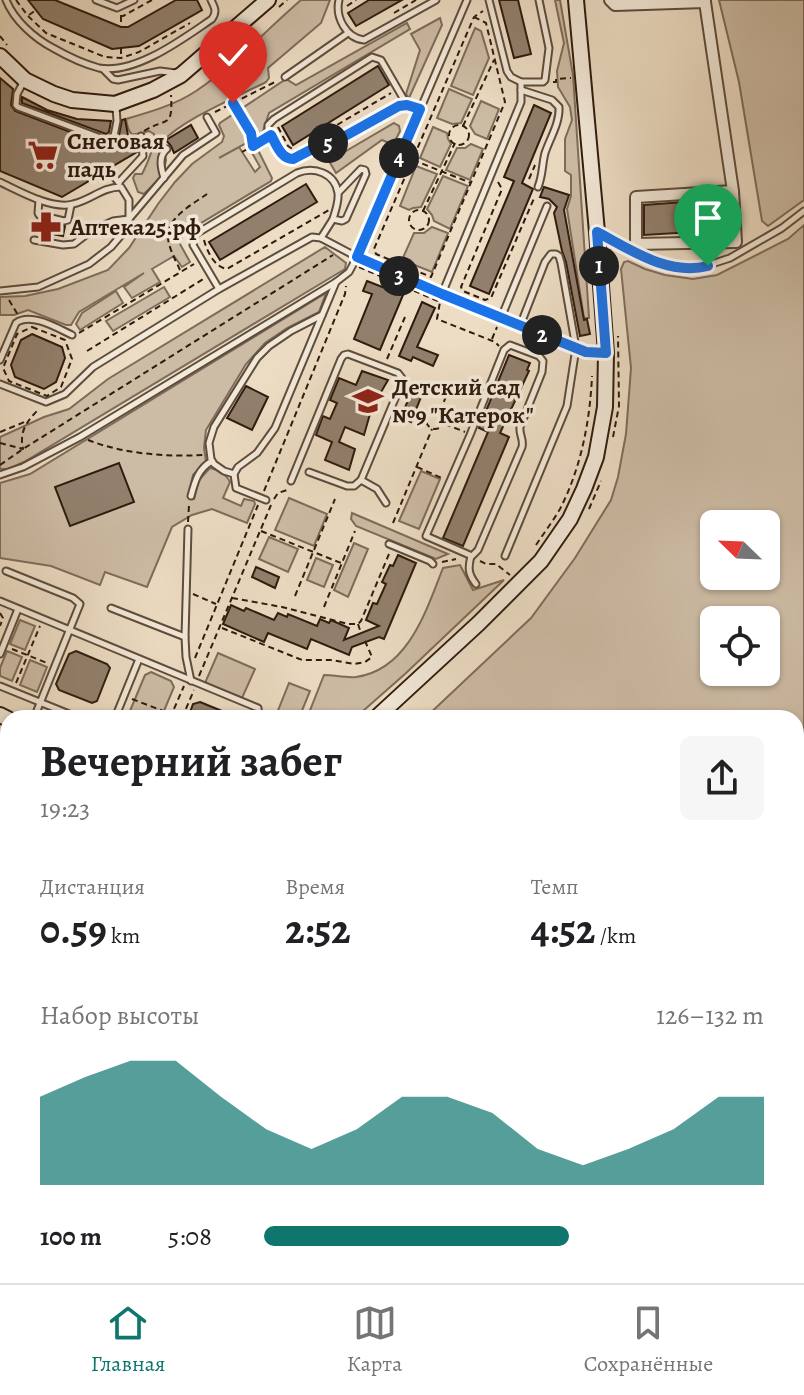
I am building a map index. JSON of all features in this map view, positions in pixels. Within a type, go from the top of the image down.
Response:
[{"type":"main road","points":[[6,53],[25,80],[54,94],[72,100],[115,104],[153,90],[181,75],[268,0]]},
{"type":"main road","points":[[385,710],[541,561],[570,519],[596,457],[605,407],[606,353],[576,0]]},
{"type":"street","points":[[610,0],[615,5],[704,1],[733,191],[736,242],[636,244],[636,197],[733,191]]},
{"type":"lane","points":[[6,0],[9,9],[42,42],[103,69],[113,79],[160,71],[181,75]]},
{"type":"lane","points":[[96,0],[117,8],[134,0]]},
{"type":"lane","points":[[103,69],[136,63],[175,45],[212,19],[215,8],[211,0]]},
{"type":"lane","points":[[339,0],[337,12],[348,33],[364,40],[436,0]]},
{"type":"lane","points":[[0,475],[23,467],[80,437],[349,272],[467,0]]},
{"type":"lane","points":[[489,0],[507,71],[521,82],[543,82],[549,48],[539,0]]},
{"type":"lane","points":[[285,77],[348,33]]},
{"type":"lane","points":[[407,105],[381,60],[372,57],[268,125],[284,156],[293,159],[322,144],[338,140],[392,109],[407,105],[420,109]]},
{"type":"lane","points":[[25,80],[17,94],[18,107],[106,140],[114,136],[117,121],[115,104]]},
{"type":"lane","points":[[442,294],[518,108],[521,82]]},
{"type":"lane","points":[[521,90],[550,99],[559,107],[538,187]]},
{"type":"lane","points":[[2,291],[38,287],[89,264],[111,247],[123,233],[129,219],[183,155],[216,133],[210,115]]},
{"type":"lane","points":[[0,182],[39,200],[71,205],[120,185],[143,156],[141,136]]},
{"type":"lane","points":[[164,179],[161,160],[167,149]]},
{"type":"lane","points":[[108,169],[129,200],[129,219]]},
{"type":"lane","points":[[219,289],[193,245],[196,234],[306,169],[325,175],[338,193]]},
{"type":"lane","points":[[321,238],[333,219],[338,193],[361,169],[365,170],[346,219],[339,222],[333,219]]},
{"type":"lane","points":[[39,200],[39,215],[64,221],[68,220],[71,205]]},
{"type":"lane","points":[[501,318],[547,206]]},
{"type":"lane","points":[[597,232],[646,259],[693,270],[730,258],[782,228],[804,211]]},
{"type":"lane","points":[[34,240],[74,244],[91,231],[113,221],[129,219]]},
{"type":"lane","points":[[0,384],[46,402],[65,394],[93,367],[219,289],[312,237],[321,238],[357,257],[520,326],[590,353],[606,353]]},
{"type":"lane","points":[[505,556],[567,406],[576,348],[561,263],[556,254],[551,254],[545,262],[520,326]]},
{"type":"lane","points":[[266,500],[236,488],[234,474],[238,467],[257,453],[275,428],[336,282]]},
{"type":"lane","points":[[234,474],[224,471],[211,458],[209,443],[214,427],[257,358],[291,331],[323,315]]},
{"type":"lane","points":[[0,360],[16,323],[21,319],[30,319],[72,335]]},
{"type":"lane","points":[[471,556],[426,536],[504,350],[510,345],[539,356],[543,365],[520,427],[522,447],[478,550],[471,556],[468,567],[476,584]]},
{"type":"lane","points":[[291,481],[344,355],[398,373],[402,382],[361,480],[354,486],[347,486],[309,472]]},
{"type":"lane","points":[[191,496],[195,478],[211,458]]},
{"type":"lane","points":[[361,480],[377,489],[386,503]]},
{"type":"lane","points":[[188,529],[185,637],[186,657],[194,682]]},
{"type":"lane","points":[[391,545],[433,564]]},
{"type":"lane","points":[[6,571],[80,604],[37,710]]},
{"type":"lane","points":[[0,601],[258,710]]},
{"type":"lane","points":[[111,608],[185,637]]},
{"type":"lane","points":[[0,654],[18,609]]},
{"type":"lane","points":[[118,710],[139,659]]},
{"type":"lane","points":[[0,686],[58,710]]},
{"type":"path","points":[[16,0],[46,33],[103,57],[121,58],[133,54],[192,22]]},
{"type":"path","points":[[343,9],[356,0]]},
{"type":"path","points":[[393,14],[416,0]]},
{"type":"path","points":[[474,17],[486,23],[505,102],[434,274],[429,277],[374,249],[474,17],[491,8]]},
{"type":"path","points":[[28,16],[36,10]]},
{"type":"path","points":[[121,16],[121,27]]},
{"type":"path","points":[[0,36],[6,53]]},
{"type":"path","points":[[128,47],[133,54]]},
{"type":"path","points":[[121,48],[121,58]]},
{"type":"path","points":[[463,126],[494,59]]},
{"type":"path","points":[[210,115],[285,77]]},
{"type":"path","points":[[543,82],[572,78]]},
{"type":"path","points":[[321,135],[399,89]]},
{"type":"path","points":[[141,136],[147,128],[168,120],[173,110],[171,94]]},
{"type":"path","points":[[233,103],[251,133],[253,146]]},
{"type":"path","points":[[279,122],[277,126],[288,146],[295,150]]},
{"type":"path","points":[[455,126],[463,126],[468,131],[468,138],[462,144],[455,143],[450,132],[455,126]]},
{"type":"path","points":[[242,152],[271,135]]},
{"type":"path","points":[[423,211],[455,143]]},
{"type":"path","points":[[413,160],[472,183]]},
{"type":"path","points":[[529,179],[534,166]]},
{"type":"path","points":[[496,177],[502,189],[461,287],[463,291],[485,300],[491,299],[533,198]]},
{"type":"path","points":[[180,272],[168,233],[184,210],[207,194]]},
{"type":"path","points":[[205,237],[204,243],[217,265],[227,269],[336,205]]},
{"type":"path","points":[[423,211],[428,217],[428,225],[418,230],[411,226],[410,218],[415,212],[423,211]]},
{"type":"path","points":[[0,466],[340,249]]},
{"type":"path","points":[[354,265],[440,302],[437,319],[491,340],[504,350]]},
{"type":"path","points":[[72,335],[77,335],[190,266]]},
{"type":"path","points":[[87,351],[211,274]]},
{"type":"path","points":[[2,291],[21,319]]},
{"type":"path","points":[[384,368],[405,317]]},
{"type":"path","points":[[491,340],[501,318]]},
{"type":"path","points":[[32,327],[65,340],[72,359],[61,387],[47,396],[9,381],[3,368],[17,334],[32,327]]},
{"type":"path","points":[[439,412],[452,382]]},
{"type":"path","points":[[23,449],[22,432],[46,402]]},
{"type":"path","points":[[432,411],[439,412],[444,423],[439,429],[432,429],[426,423],[426,416],[432,411]]},
{"type":"path","points":[[0,432],[28,421]]},
{"type":"path","points":[[444,423],[470,435]]},
{"type":"path","points":[[393,523],[432,429]]},
{"type":"path","points":[[80,437],[101,445],[135,451],[211,458]]},
{"type":"path","points":[[0,443],[23,449]]},
{"type":"path","points":[[416,467],[451,482]]},
{"type":"path","points":[[185,710],[273,500],[278,493],[286,491],[291,481]]},
{"type":"path","points":[[188,529],[191,496]]},
{"type":"path","points":[[295,596],[335,499]]},
{"type":"path","points":[[261,530],[341,563]]},
{"type":"path","points":[[324,607],[355,531]]},
{"type":"path","points":[[358,624],[391,545]]},
{"type":"path","points":[[433,564],[471,556],[486,564],[496,564],[511,576]]},
{"type":"path","points":[[186,591],[217,604]]},
{"type":"path","points":[[232,598],[358,624]]},
{"type":"path","points":[[0,613],[3,618],[0,626]]},
{"type":"path","points":[[13,691],[43,619]]},
{"type":"path","points":[[358,624],[361,633]]},
{"type":"path","points":[[221,628],[306,660],[365,662],[372,657],[365,641]]},
{"type":"path","points":[[17,651],[40,661]]},
{"type":"path","points":[[124,695],[160,710]]},
{"type":"shaded area","points":[[301,0],[330,0],[321,23],[268,68],[269,78],[266,82],[171,133],[162,142],[166,160],[163,175],[144,194],[138,192],[133,178],[135,174],[142,174],[154,134],[149,131],[132,134],[126,119],[171,104],[196,91],[237,59]]},
{"type":"shaded area","points":[[555,0],[560,0],[573,75],[589,318],[584,318],[567,209],[571,196],[571,175],[565,171],[565,139],[572,120],[570,107],[558,87],[557,71],[564,43]]},
{"type":"shaded area","points":[[719,0],[804,0],[804,200],[768,226],[762,221],[739,82]]},
{"type":"shaded area","points":[[440,18],[442,25],[409,98],[406,94],[420,50],[411,34]]},
{"type":"shaded area","points":[[407,23],[410,29],[269,113],[259,136],[239,147],[255,172],[260,167],[251,149],[256,146],[271,181],[183,234],[180,244],[190,262],[182,267],[174,256],[152,269],[160,282],[132,298],[124,287],[144,273],[79,312],[71,325],[28,310],[14,315],[0,315],[0,297],[25,296],[58,289],[108,270],[129,248],[175,182],[192,164],[222,142],[224,136],[220,123],[286,79],[296,85]]},
{"type":"shaded area","points":[[475,28],[481,31],[489,58],[473,95],[451,86]]},
{"type":"shaded area","points":[[449,89],[472,99],[461,123],[452,124],[437,118]]},
{"type":"shaded area","points":[[481,101],[499,109],[487,139],[475,134],[470,126]]},
{"type":"shaded area","points":[[394,123],[400,131],[393,145],[382,140],[336,173],[329,161]]},
{"type":"shaded area","points":[[433,127],[447,133],[451,144],[440,167],[420,158]]},
{"type":"shaded area","points":[[471,144],[483,149],[470,180],[446,170],[457,148]]},
{"type":"shaded area","points":[[416,166],[437,174],[421,207],[409,210],[400,206]]},
{"type":"shaded area","points":[[443,176],[468,186],[450,229],[434,221],[427,209]]},
{"type":"shaded area","points":[[804,225],[804,710],[433,710],[531,618],[575,558],[611,500],[626,434],[631,368],[621,269],[624,262],[665,275],[693,279],[717,275],[788,239]]},
{"type":"shaded area","points":[[432,227],[448,233],[432,272],[402,260],[414,233],[424,233]]},
{"type":"shaded area","points":[[325,247],[346,263],[345,269],[24,462],[0,469],[0,437],[69,409],[108,379]]},
{"type":"shaded area","points":[[164,287],[170,297],[113,331],[106,321]]},
{"type":"shaded area","points":[[116,291],[123,303],[80,330],[76,324],[82,313]]},
{"type":"shaded area","points":[[326,293],[319,312],[265,343],[246,364],[206,430],[206,461],[193,475],[188,497],[194,499],[199,480],[210,468],[215,470],[230,482],[223,498],[241,506],[244,499],[254,501],[247,523],[212,509],[192,515],[172,527],[147,587],[105,572],[100,585],[51,566],[0,558],[0,483],[30,474]]},
{"type":"shaded area","points":[[421,471],[440,479],[419,529],[399,521]]},
{"type":"shaded area","points":[[289,498],[327,514],[314,546],[275,530]]},
{"type":"shaded area","points":[[352,513],[448,554],[436,559],[356,526],[351,519]]},
{"type":"shaded area","points":[[269,537],[298,549],[288,572],[259,559]]},
{"type":"shaded area","points":[[354,543],[368,549],[348,597],[334,590]]},
{"type":"shaded area","points":[[316,558],[333,565],[324,587],[307,580]]},
{"type":"shaded area","points":[[460,565],[473,590],[504,580],[364,710],[310,710],[324,675],[356,677],[374,672],[402,651],[422,620],[443,568]]},
{"type":"shaded area","points":[[20,620],[35,626],[25,650],[10,644]]},
{"type":"shaded area","points":[[7,651],[22,657],[12,681],[0,676]]},
{"type":"shaded area","points":[[218,653],[255,669],[242,698],[205,683]]},
{"type":"shaded area","points":[[30,660],[47,667],[37,692],[20,685]]},
{"type":"shaded area","points":[[151,672],[171,681],[174,687],[164,710],[130,710],[145,675]]},
{"type":"shaded area","points":[[289,683],[310,691],[302,710],[278,710]]},
{"type":"building","points":[[28,0],[55,0],[121,27],[128,27],[176,0],[197,0],[202,10],[139,46],[112,49],[43,19]]},
{"type":"building","points":[[369,0],[402,0],[356,26],[348,13]]},
{"type":"building","points":[[499,0],[518,0],[531,54],[514,58]]},
{"type":"building","points":[[378,66],[389,85],[293,145],[282,126]]},
{"type":"building","name":"Снеговая падь","points":[[0,78],[13,89],[11,105],[15,111],[104,145],[118,140],[122,120],[125,119],[129,141],[136,138],[137,152],[113,166],[105,164],[104,172],[62,197],[0,171]]},
{"type":"building","points":[[22,97],[47,110],[77,119],[111,121],[109,132],[106,134],[22,103]]},
{"type":"building","points":[[534,105],[551,113],[522,183],[533,189],[489,294],[470,286],[514,181],[504,177]]},
{"type":"building","points":[[191,125],[198,138],[174,153],[166,140]]},
{"type":"building","points":[[306,184],[317,202],[220,260],[209,242]]},
{"type":"building","points":[[544,187],[569,195],[564,210],[584,320],[587,319],[590,334],[580,336],[554,213],[557,207],[549,199],[540,197]]},
{"type":"building","points":[[725,199],[727,230],[644,235],[644,205]]},
{"type":"building","points":[[38,220],[65,226],[63,236],[36,231]]},
{"type":"building","points":[[367,281],[403,295],[380,350],[354,339],[372,294],[363,291]]},
{"type":"building","points":[[422,302],[435,308],[417,347],[438,355],[433,366],[413,357],[411,361],[399,356]]},
{"type":"building","points":[[32,334],[62,347],[65,358],[56,382],[44,389],[15,377],[11,365],[21,340]]},
{"type":"building","points":[[509,355],[530,363],[529,371],[500,433],[509,437],[463,546],[443,538],[488,432],[479,428]]},
{"type":"building","points":[[362,371],[388,380],[377,399],[373,397],[364,435],[345,427],[339,442],[355,449],[349,470],[325,460],[332,442],[316,435],[323,416],[330,419],[337,403],[330,400],[339,378],[356,385]]},
{"type":"building","points":[[246,386],[268,397],[252,430],[227,418]]},
{"type":"building","points":[[411,393],[421,397],[411,422],[401,417]]},
{"type":"building","points":[[119,463],[134,502],[70,526],[55,487]]},
{"type":"building","points":[[398,555],[416,563],[384,639],[379,637],[352,647],[349,655],[311,639],[307,649],[268,633],[264,642],[223,624],[231,605],[274,620],[278,613],[317,626],[320,619],[329,623],[331,620],[349,628],[344,640],[379,626],[366,620],[373,603],[377,604],[386,584],[382,582]]},
{"type":"building","points":[[256,567],[279,577],[275,588],[252,577]]},
{"type":"building","points":[[76,651],[110,668],[97,701],[92,703],[59,690],[56,684],[69,654]]},
{"type":"building","points":[[200,702],[220,710],[191,710],[193,704]]},
{"type":"place","name":"Снеговая падь","points":[[43,155]]},
{"type":"place","name":"Аптека25.рф","points":[[46,227]]},
{"type":"place","name":"Детский сад №9 \"Катерок\"","points":[[368,401]]},
{"type":"route","points":[[233,103],[251,133],[253,146],[271,135],[289,159],[338,140],[399,106],[420,109],[357,257],[586,352],[606,353],[597,232],[646,259],[693,270],[708,266]]}]
